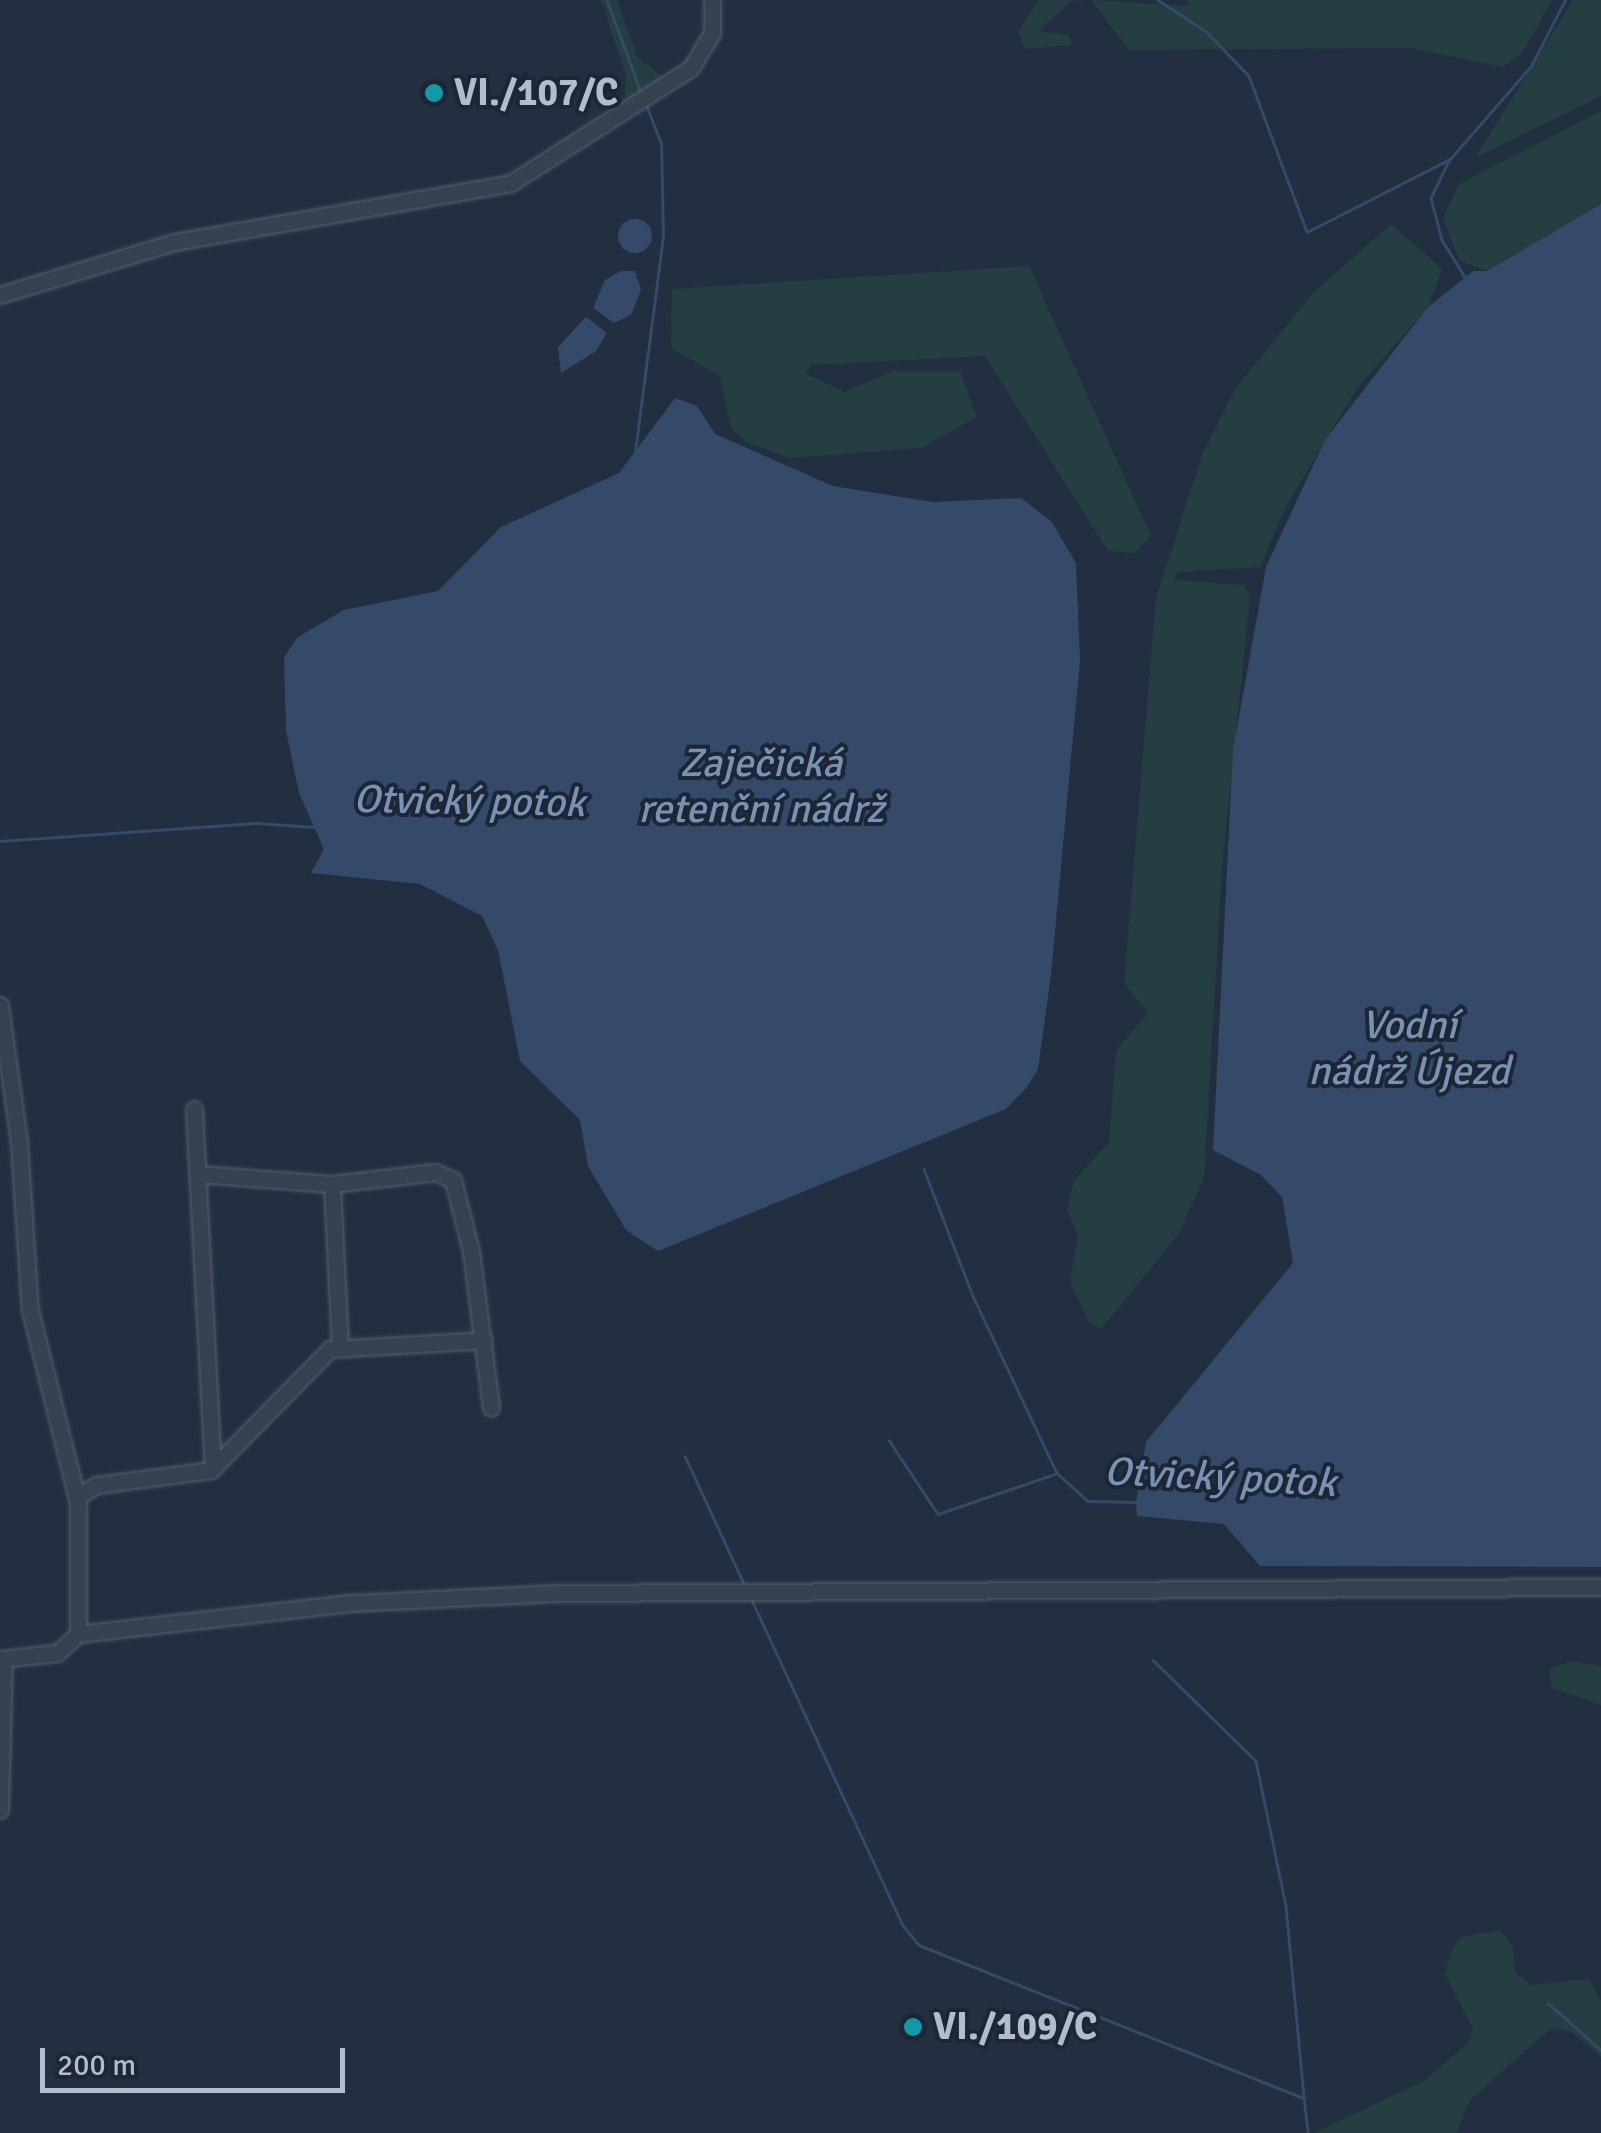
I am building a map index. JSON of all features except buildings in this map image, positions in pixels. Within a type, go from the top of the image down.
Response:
[{"type":"street","points":[[0,294],[193,237],[490,190],[551,163],[702,56],[714,25],[712,0]]},
{"type":"street","points":[[0,1004],[20,1142],[30,1310],[77,1497],[78,1634]]},
{"type":"street","points":[[194,1108],[213,1468]]},
{"type":"street","points":[[198,1174],[332,1184],[435,1172],[453,1180],[484,1340],[490,1408]]},
{"type":"street","points":[[332,1184],[340,1348]]},
{"type":"street","points":[[77,1497],[96,1486],[213,1468],[316,1356],[340,1348],[484,1340]]},
{"type":"street","points":[[0,1810],[2,1659],[57,1653],[78,1634],[352,1604],[742,1594],[1601,1587]]},
{"type":"green space","points":[[601,0],[617,0],[638,58],[664,78],[624,104],[626,76]]},
{"type":"green space","points":[[1039,0],[1088,0],[1071,1],[1039,31],[1068,35],[1072,45],[1025,49],[1018,31]]},
{"type":"green space","points":[[1091,0],[1190,6],[1187,0],[1552,0],[1523,52],[1503,67],[1411,48],[1129,50]]},
{"type":"green space","points":[[1573,0],[1601,0],[1601,96],[1475,158]]},
{"type":"green space","points":[[1601,111],[1601,204],[1487,271],[1459,260],[1443,218],[1459,184]]},
{"type":"green space","points":[[1391,224],[1442,269],[1428,307],[1357,388],[1285,508],[1260,567],[1177,572],[1174,580],[1244,585],[1250,597],[1222,868],[1204,1178],[1178,1235],[1101,1329],[1088,1321],[1070,1281],[1078,1236],[1067,1210],[1074,1181],[1109,1142],[1116,1051],[1148,1013],[1124,983],[1156,597],[1203,453],[1235,389],[1313,293]]},
{"type":"green space","points":[[1029,266],[1151,536],[1134,553],[1108,551],[985,356],[811,365],[805,373],[845,392],[893,371],[960,371],[977,417],[921,448],[790,458],[746,442],[731,427],[720,376],[671,348],[672,289]]},
{"type":"green space","points":[[1570,1661],[1601,1666],[1601,1705],[1552,1688],[1549,1669]]},
{"type":"green space","points":[[1500,1930],[1513,1947],[1515,1971],[1530,1985],[1589,1979],[1601,2001],[1601,2057],[1572,2032],[1551,2028],[1470,2100],[1456,2133],[1314,2133],[1424,2081],[1468,2043],[1473,2029],[1445,1974],[1452,1949],[1462,1937]]},
{"type":"water","name":"Vodní nádrž Újezd","points":[[1601,204],[1601,1567],[1260,1566],[1224,1524],[1137,1516],[1136,1502],[1146,1442],[1293,1263],[1282,1197],[1261,1175],[1213,1150],[1233,750],[1266,567],[1325,440],[1427,308],[1473,271],[1487,271]]},
{"type":"water","points":[[635,219],[647,224],[652,236],[647,248],[635,253],[623,248],[618,236],[623,224]]},
{"type":"water","points":[[621,271],[635,271],[641,290],[631,315],[614,323],[593,308],[605,280]]},
{"type":"water","points":[[586,317],[607,333],[596,351],[561,373],[558,347]]},
{"type":"water","name":"Zaječická retenční nádrž","points":[[675,398],[697,406],[715,434],[833,486],[932,502],[1021,498],[1052,522],[1076,563],[1080,661],[1051,975],[1038,1069],[1027,1087],[1006,1109],[658,1251],[626,1230],[588,1166],[580,1120],[520,1061],[498,950],[482,916],[420,884],[311,873],[324,849],[299,793],[286,731],[284,657],[298,637],[344,610],[438,591],[501,527],[619,473]]},
{"type":"waterway","points":[[607,0],[641,92]]},
{"type":"waterway","points":[[1158,0],[1206,31],[1249,76],[1307,232],[1450,159],[1431,198],[1442,240],[1465,277]]},
{"type":"waterway","points":[[1450,159],[1531,66],[1565,0]]},
{"type":"waterway","points":[[635,452],[663,236],[661,144],[646,105]]},
{"type":"waterway","name":"Otvický potok","points":[[0,841],[257,823],[313,827]]},
{"type":"waterway","name":"Otvický potok","points":[[924,1169],[973,1296],[1057,1473],[1088,1501],[1137,1502]]},
{"type":"waterway","points":[[889,1440],[938,1514],[1055,1474]]},
{"type":"waterway","points":[[685,1456],[745,1586]]},
{"type":"waterway","points":[[751,1598],[902,1924],[919,1945],[1304,2098],[1308,2133]]},
{"type":"waterway","points":[[1153,1660],[1256,1761],[1286,1906],[1304,2096]]},
{"type":"waterway","points":[[1548,2003],[1601,2050]]},
{"type":"place","name":"VI./107/C","points":[[434,93]]},
{"type":"place","name":"VI./109/C","points":[[913,2027]]}]
